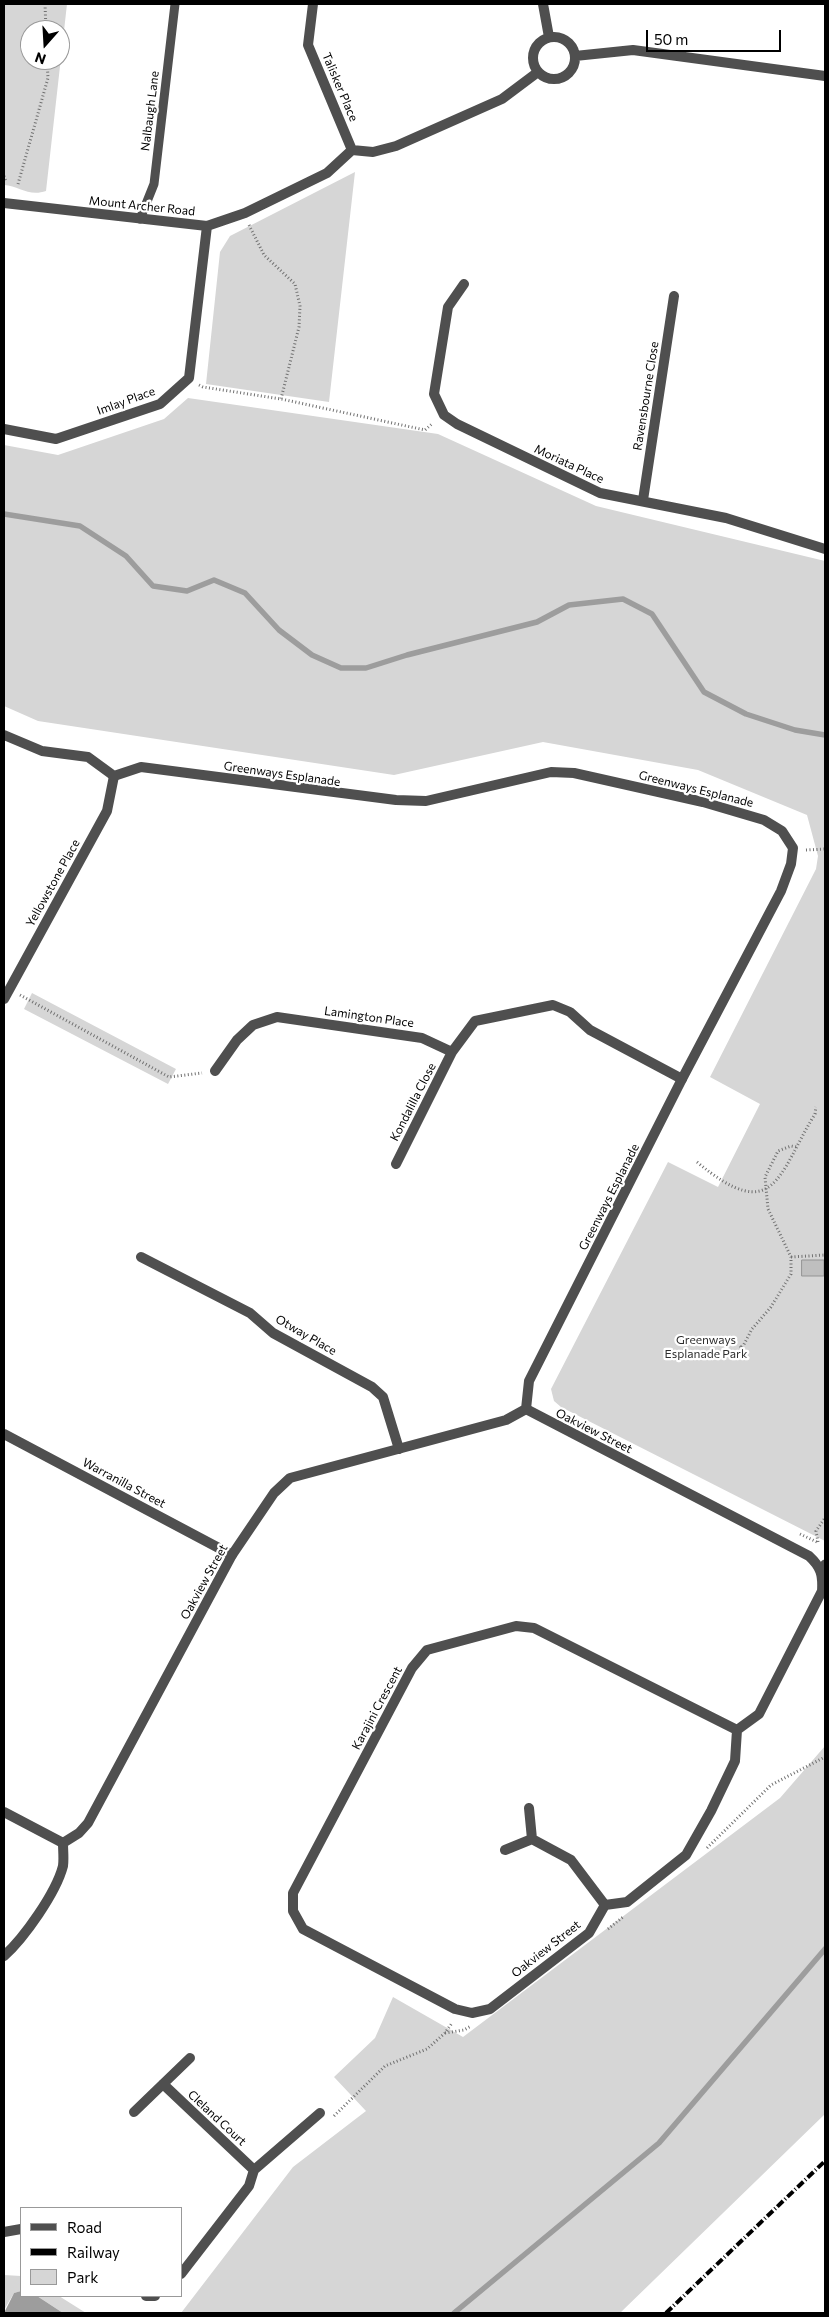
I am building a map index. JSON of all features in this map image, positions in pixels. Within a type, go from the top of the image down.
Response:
[{"type":"street","name":"Talisker Place","points":[[313,4],[308,45],[352,150]]},
{"type":"street","points":[[543,4],[549,37]]},
{"type":"street","points":[[549,37],[559,37],[571,45],[575,56],[574,65],[565,76],[551,79],[538,72],[533,61],[533,54],[540,42],[549,37]]},
{"type":"street","points":[[575,56],[633,50],[825,76]]},
{"type":"street","points":[[352,150],[373,152],[396,146],[502,99],[538,72]]},
{"type":"street","name":"Mount Archer Road","points":[[4,203],[207,226],[245,213],[327,173],[352,150]]},
{"type":"street","points":[[189,378],[207,226]]},
{"type":"street","points":[[444,415],[434,394],[448,307],[464,284]]},
{"type":"street","name":"Ravensbourne Close","points":[[643,500],[674,296]]},
{"type":"street","name":"Imlay Place","points":[[4,429],[56,438],[160,404],[189,378]]},
{"type":"street","name":"Moriata Place","points":[[444,415],[457,424],[600,493],[643,500],[726,518],[825,549]]},
{"type":"street","points":[[4,735],[42,751],[88,757],[114,776]]},
{"type":"street","name":"Greenways Esplanade","points":[[114,776],[141,768],[359,796],[426,802],[551,772],[574,773],[703,802],[764,820],[782,831],[793,848],[791,864],[781,891],[682,1079],[529,1381],[526,1409]]},
{"type":"street","name":"Yellowstone Place","points":[[4,999],[106,812],[114,776]]},
{"type":"street","points":[[452,1052],[475,1021],[553,1005],[570,1012],[590,1030],[682,1079]]},
{"type":"street","name":"Lamington Place","points":[[215,1071],[237,1040],[253,1025],[277,1017],[422,1038],[452,1052]]},
{"type":"street","name":"Kondalilla Close","points":[[396,1164],[452,1052]]},
{"type":"street","name":"Otway Place","points":[[141,1257],[250,1313],[273,1333],[372,1387],[383,1398],[399,1449]]},
{"type":"street","name":"Oakview Street","points":[[64,1843],[88,1823],[232,1555],[274,1493],[290,1478],[506,1420],[526,1409],[809,1556],[821,1566]]},
{"type":"street","name":"Warranilla Street","points":[[4,1434],[232,1555]]},
{"type":"street","points":[[532,1839],[571,1860],[605,1905],[627,1902],[686,1855],[711,1811],[735,1761],[737,1730],[759,1714],[822,1591],[823,1576],[821,1566]]},
{"type":"street","name":"Karajini Crescent","points":[[456,2010],[303,1929],[293,1911],[293,1893],[412,1668],[427,1650],[516,1626],[534,1628],[737,1730]]},
{"type":"street","points":[[529,1808],[532,1839]]},
{"type":"street","points":[[4,1812],[64,1843],[63,1865],[58,1879],[34,1919],[4,1956]]},
{"type":"street","points":[[505,1850],[532,1839]]},
{"type":"street","name":"Oakview Street","points":[[456,2010],[472,2013],[490,2008],[589,1933],[605,1905]]},
{"type":"street","points":[[134,2112],[190,2058]]},
{"type":"street","name":"Cleland Court","points":[[163,2084],[254,2170]]},
{"type":"street","points":[[182,2273],[249,2186],[254,2170],[320,2113]]},
{"type":"street","points":[[4,2232],[20,2229]]},
{"type":"lane","name":"Nalbaugh Lane","points":[[140,219],[154,184],[175,4]]},
{"type":"path","points":[[45,4],[46,20]]},
{"type":"path","points":[[18,184],[48,78],[48,70]]},
{"type":"path","points":[[4,176],[6,182]]},
{"type":"path","points":[[245,213],[264,256],[295,284],[300,306],[299,327],[282,399]]},
{"type":"path","points":[[189,378],[203,387],[282,399],[425,430],[444,415]]},
{"type":"path","points":[[793,848],[807,850],[825,849]]},
{"type":"path","points":[[10,988],[29,1001],[168,1077],[215,1071]]},
{"type":"path","points":[[697,1162],[727,1185],[753,1191],[766,1190],[783,1174],[815,1114],[816,1107]]},
{"type":"path","points":[[740,1346],[742,1348],[752,1329],[762,1318],[791,1274],[791,1257],[768,1209],[765,1177],[778,1151],[790,1146],[797,1148]]},
{"type":"path","points":[[791,1257],[825,1255]]},
{"type":"path","points":[[821,1566],[821,1548],[816,1531],[825,1518]]},
{"type":"path","points":[[320,2113],[329,2121],[385,2066],[427,2049],[446,2033],[453,2022],[456,2010]]},
{"type":"green space","points":[[4,4],[67,4],[65,20],[20,20],[20,70],[60,70],[46,191],[34,193],[4,185]]},
{"type":"green space","points":[[355,172],[329,402],[206,384],[220,252],[230,236]]},
{"type":"green space","name":"Greenways Esplanade Park","points":[[188,398],[438,434],[596,506],[825,561],[825,1541],[561,1407],[554,1401],[551,1389],[668,1162],[718,1187],[760,1104],[710,1077],[816,869],[818,856],[807,815],[698,770],[543,742],[394,775],[38,721],[4,706],[4,445],[58,455],[164,419]]},
{"type":"green space","points":[[32,993],[176,1069],[168,1084],[24,1009]]},
{"type":"green space","points":[[825,1746],[825,2114],[620,2313],[181,2313],[293,2167],[366,2111],[334,2077],[375,2038],[393,1997],[463,2037],[780,1798]]},
{"type":"green space","points":[[4,2275],[20,2276],[20,2291],[14,2293],[4,2310]]},
{"type":"green space","points":[[39,2297],[61,2297],[86,2313],[63,2313]]},
{"type":"shaded area","points":[[20,2291],[20,2297],[39,2297],[63,2313],[4,2313],[14,2293]]},
{"type":"building","points":[[802,1260],[824,1260],[824,1276],[802,1276]]},
{"type":"waterway","points":[[4,514],[80,526],[126,556],[153,586],[187,591],[214,580],[245,593],[279,630],[312,655],[341,668],[366,668],[407,655],[537,622],[569,605],[623,599],[652,614],[704,692],[746,714],[795,730],[825,735]]},
{"type":"waterway","points":[[454,2313],[659,2143],[825,1949]]},
{"type":"railway","points":[[666,2313],[825,2161]]}]
